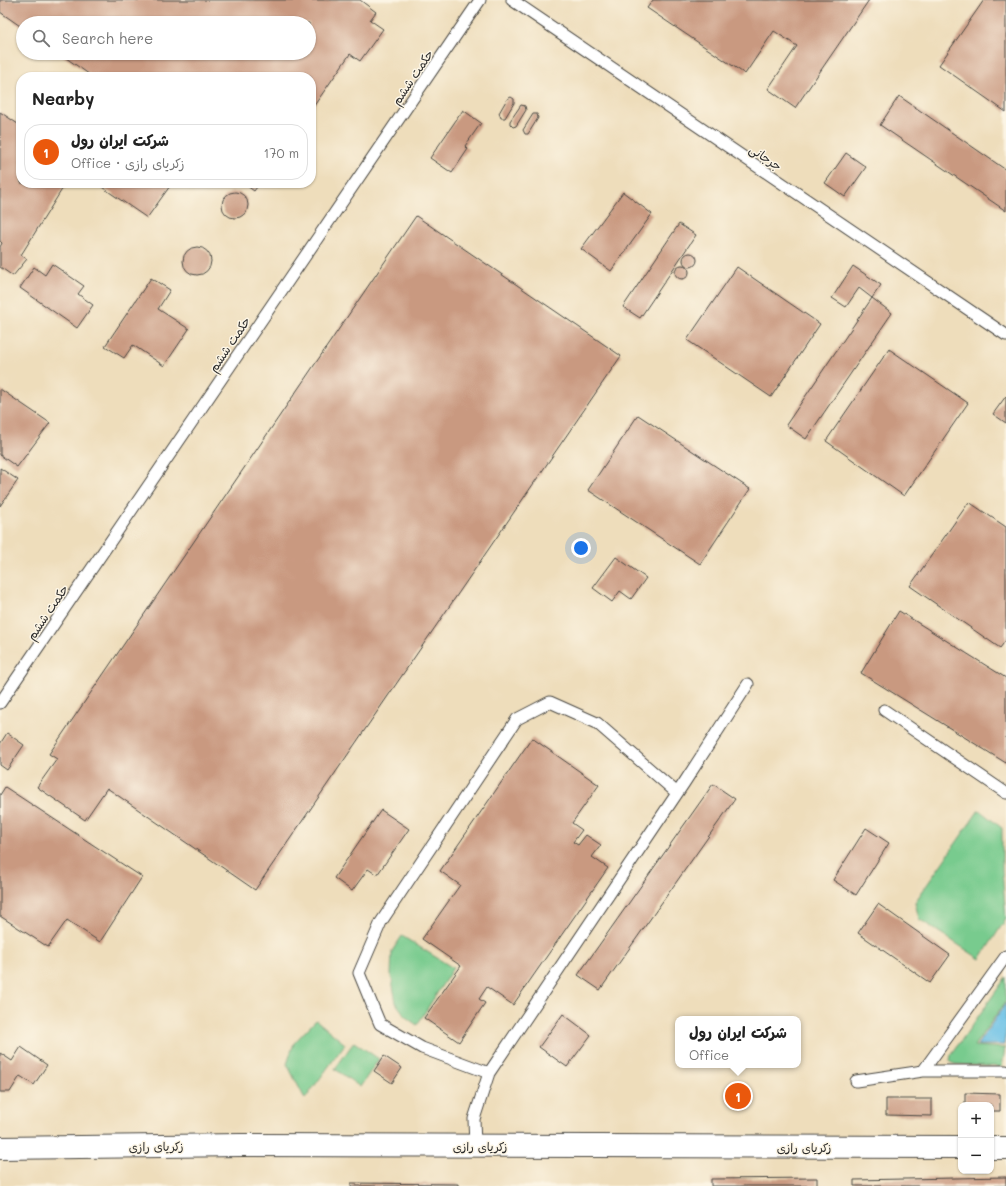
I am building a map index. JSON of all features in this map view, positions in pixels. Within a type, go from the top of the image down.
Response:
[{"type":"street","name":"زکریای رازی","points":[[0,1148],[241,1145],[958,1147]]},
{"type":"street","points":[[994,1148],[1006,1148]]},
{"type":"lane","name":"حکمت ششم","points":[[0,703],[480,0]]},
{"type":"lane","name":"جرجانی","points":[[512,0],[1006,336]]},
{"type":"lane","points":[[475,1146],[474,1119],[489,1073],[677,793],[748,684]]},
{"type":"lane","points":[[489,1073],[422,1048],[380,1024],[360,973],[381,922],[517,719],[550,702],[597,723],[677,793]]},
{"type":"lane","points":[[884,710],[1006,793]]},
{"type":"lane","points":[[922,1071],[1006,956]]},
{"type":"lane","points":[[856,1081],[922,1071],[1006,1071]]},
{"type":"green space","points":[[979,810],[1002,828],[1002,869],[1006,919],[980,959],[919,919],[915,902]]},
{"type":"green space","points":[[402,936],[453,968],[417,1025],[407,1018],[396,1003],[391,974],[392,951]]},
{"type":"green space","points":[[1006,977],[1006,1001],[974,1046],[1005,1048],[1002,1067],[954,1064],[950,1061],[951,1055]]},
{"type":"green space","points":[[316,1020],[345,1044],[305,1099],[287,1064],[294,1043]]},
{"type":"green space","points":[[354,1042],[379,1059],[360,1087],[335,1069]]},
{"type":"water","points":[[1006,1003],[1006,1032],[1004,1045],[977,1045]]},
{"type":"building","points":[[0,0],[360,0],[376,12],[370,20],[383,29],[360,61],[350,54],[316,103],[316,72],[86,72],[69,60],[316,60],[316,16],[16,16],[16,23],[0,12]]},
{"type":"building","points":[[653,0],[869,0],[795,108],[768,89],[797,46],[774,31],[745,74],[647,8]]},
{"type":"building","points":[[984,0],[1006,0],[1006,112],[939,65]]},
{"type":"building","points":[[899,96],[1006,170],[1006,211],[880,125]]},
{"type":"building","points":[[511,97],[514,99],[514,103],[505,118],[501,118],[499,113],[507,99]]},
{"type":"building","points":[[521,105],[525,106],[526,110],[516,126],[513,127],[510,124],[510,121]]},
{"type":"building","points":[[463,110],[481,123],[465,146],[468,149],[452,173],[430,158]]},
{"type":"building","points":[[0,112],[16,123],[16,188],[63,188],[21,255],[27,259],[13,276],[0,267],[0,247],[2,243],[0,241]]},
{"type":"building","points":[[533,114],[537,114],[538,118],[528,134],[525,134],[523,130]]},
{"type":"building","points":[[846,153],[866,167],[845,197],[825,183]]},
{"type":"building","points":[[103,188],[169,188],[147,218]]},
{"type":"building","points":[[235,192],[244,196],[248,205],[244,214],[235,218],[226,214],[222,205],[226,196]]},
{"type":"building","points":[[623,192],[652,214],[611,271],[581,249]]},
{"type":"building","points":[[416,216],[621,356],[255,890],[107,788],[85,820],[37,787],[57,759],[49,754]]},
{"type":"building","points":[[679,224],[696,235],[640,318],[623,307]]},
{"type":"building","points":[[197,247],[207,251],[211,261],[207,271],[197,275],[187,271],[183,261],[187,251]]},
{"type":"building","points":[[690,253],[695,255],[697,260],[695,265],[690,267],[685,265],[683,260],[685,255]]},
{"type":"building","points":[[52,264],[84,286],[78,294],[93,305],[77,328],[20,288],[34,267],[45,275]]},
{"type":"building","points":[[682,265],[687,267],[689,272],[687,277],[682,279],[677,277],[675,272],[677,267]]},
{"type":"building","points":[[853,266],[881,285],[872,298],[859,288],[846,307],[832,298]]},
{"type":"building","points":[[737,267],[820,324],[771,397],[687,340]]},
{"type":"building","points":[[151,278],[170,290],[158,309],[189,329],[164,366],[133,345],[124,358],[105,346]]},
{"type":"building","points":[[872,298],[892,313],[806,439],[786,425]]},
{"type":"building","points":[[889,349],[968,403],[904,496],[826,441]]},
{"type":"building","points":[[0,389],[50,423],[17,467],[0,455]]},
{"type":"building","points":[[1006,396],[1006,423],[993,414]]},
{"type":"building","points":[[638,415],[750,489],[700,564],[588,490]]},
{"type":"building","points":[[0,468],[18,480],[0,506]]},
{"type":"building","points":[[969,502],[1006,527],[1006,640],[1000,648],[910,586]]},
{"type":"building","points":[[616,557],[646,578],[631,599],[620,591],[612,602],[593,588]]},
{"type":"building","points":[[899,611],[1006,678],[1006,763],[861,673]]},
{"type":"building","points":[[7,733],[24,745],[7,770],[0,765],[0,744]]},
{"type":"building","points":[[532,738],[599,785],[572,823],[582,830],[573,842],[578,845],[586,835],[601,845],[592,857],[608,868],[513,1005],[487,987],[479,999],[485,1003],[459,1042],[424,1018],[461,966],[422,939],[460,885],[440,871]]},
{"type":"building","points":[[713,784],[735,799],[600,990],[578,975]]},
{"type":"building","points":[[5,787],[142,877],[100,942],[67,920],[48,947],[0,916],[0,795]]},
{"type":"building","points":[[381,810],[409,829],[377,875],[368,869],[352,891],[334,878]]},
{"type":"building","points":[[866,828],[889,843],[856,895],[833,880]]},
{"type":"building","points":[[878,904],[950,955],[930,983],[858,933]]},
{"type":"building","points":[[563,1014],[591,1035],[567,1067],[539,1047]]},
{"type":"building","points":[[21,1047],[47,1065],[34,1085],[20,1076],[10,1092],[0,1092],[0,1053],[12,1061]]},
{"type":"building","points":[[384,1056],[402,1068],[392,1083],[374,1071]]},
{"type":"building","points":[[965,1093],[1000,1094],[1000,1111],[994,1111],[994,1102],[965,1102]]},
{"type":"building","points":[[886,1099],[932,1099],[932,1116],[886,1115]]},
{"type":"building","points":[[1006,1177],[1006,1186],[854,1186],[854,1180]]},
{"type":"building","points":[[817,1178],[817,1186],[711,1186],[711,1179]]},
{"type":"building","points":[[351,1183],[458,1184],[458,1186],[351,1186]]},
{"type":"place","name":"شرکت ایران رول","points":[[738,1096]]}]
